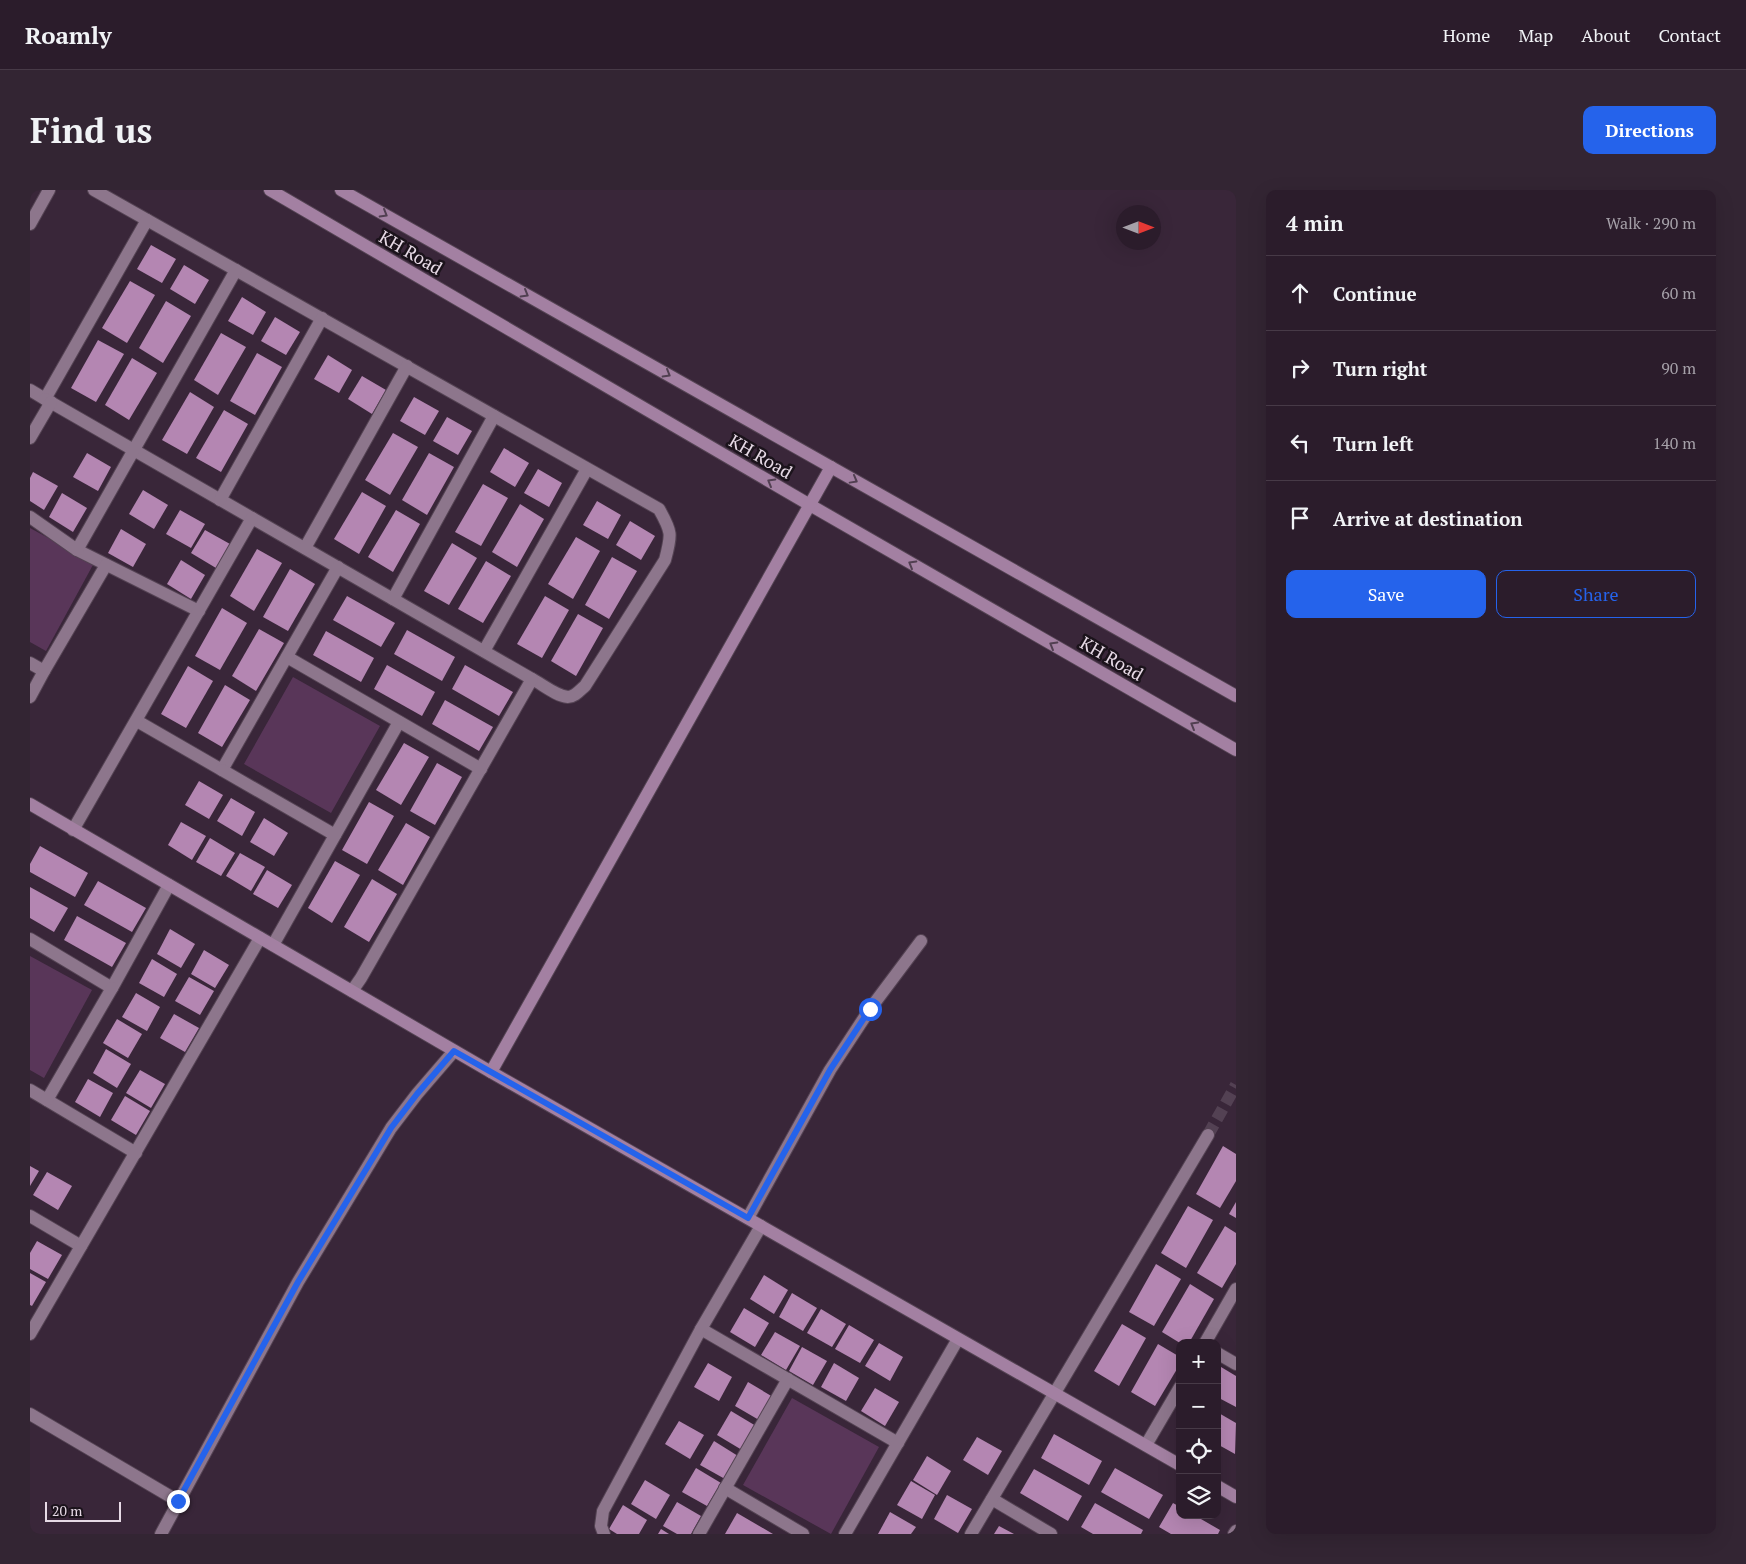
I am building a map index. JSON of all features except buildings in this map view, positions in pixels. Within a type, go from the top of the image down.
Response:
[{"type":"main road","name":"KH Road","points":[[270,190],[810,505],[1236,750]]},
{"type":"main road","name":"KH Road","points":[[341,190],[1236,696]]},
{"type":"main road","points":[[491,1072],[831,467]]},
{"type":"main road","points":[[30,804],[454,1051],[1176,1463]]},
{"type":"main road","points":[[1221,1488],[1236,1497]]},
{"type":"street","points":[[30,224],[49,190]]},
{"type":"street","points":[[30,390],[558,694],[569,697],[577,694],[585,686],[666,560],[670,543],[670,528],[659,509],[94,190]]},
{"type":"street","points":[[30,438],[48,400],[147,220]]},
{"type":"street","points":[[77,550],[236,270]]},
{"type":"street","points":[[220,500],[322,318]]},
{"type":"street","points":[[305,548],[407,366]]},
{"type":"street","points":[[393,599],[494,416]]},
{"type":"street","points":[[484,651],[587,468]]},
{"type":"street","points":[[30,517],[77,550],[199,611]]},
{"type":"street","points":[[73,830],[252,518]]},
{"type":"street","points":[[30,697],[106,565]]},
{"type":"street","points":[[222,770],[338,567]]},
{"type":"street","points":[[287,657],[481,769]]},
{"type":"street","points":[[30,663],[44,671]]},
{"type":"street","points":[[352,992],[532,679]]},
{"type":"street","points":[[137,721],[335,835]]},
{"type":"street","points":[[273,945],[399,722]]},
{"type":"street","points":[[47,1100],[169,885]]},
{"type":"street","points":[[30,1334],[260,938]]},
{"type":"street","points":[[30,939],[112,988]]},
{"type":"street","points":[[748,1218],[830,1070],[870,1009],[921,941]]},
{"type":"street","points":[[161,1534],[298,1282],[391,1128],[454,1051]]},
{"type":"street","points":[[30,1090],[136,1153]]},
{"type":"street","points":[[971,1534],[1208,1135]]},
{"type":"street","points":[[30,1216],[81,1246]]},
{"type":"street","points":[[604,1534],[601,1526],[603,1511],[702,1329],[761,1226]]},
{"type":"street","points":[[1207,1339],[1236,1289]]},
{"type":"street","points":[[702,1329],[898,1443]]},
{"type":"street","points":[[845,1534],[958,1338]]},
{"type":"street","points":[[1221,1355],[1236,1364]]},
{"type":"street","points":[[699,1534],[788,1379]]},
{"type":"street","points":[[1146,1445],[1176,1394]]},
{"type":"street","points":[[30,1414],[178,1501]]},
{"type":"street","points":[[725,1488],[803,1534]]},
{"type":"street","points":[[992,1499],[1051,1534]]},
{"type":"shaded area","points":[[30,528],[94,563],[46,651],[30,642]]},
{"type":"shaded area","points":[[293,677],[380,726],[331,813],[244,764]]},
{"type":"shaded area","points":[[30,956],[92,990],[44,1078],[30,1070]]},
{"type":"shaded area","points":[[792,1398],[879,1447],[831,1534],[743,1485]]},
{"type":"tunnel","points":[[1208,1135],[1236,1085]]},
{"type":"route","points":[[178,1501],[298,1282],[391,1128],[454,1051],[748,1218],[830,1070],[870,1009]]}]
